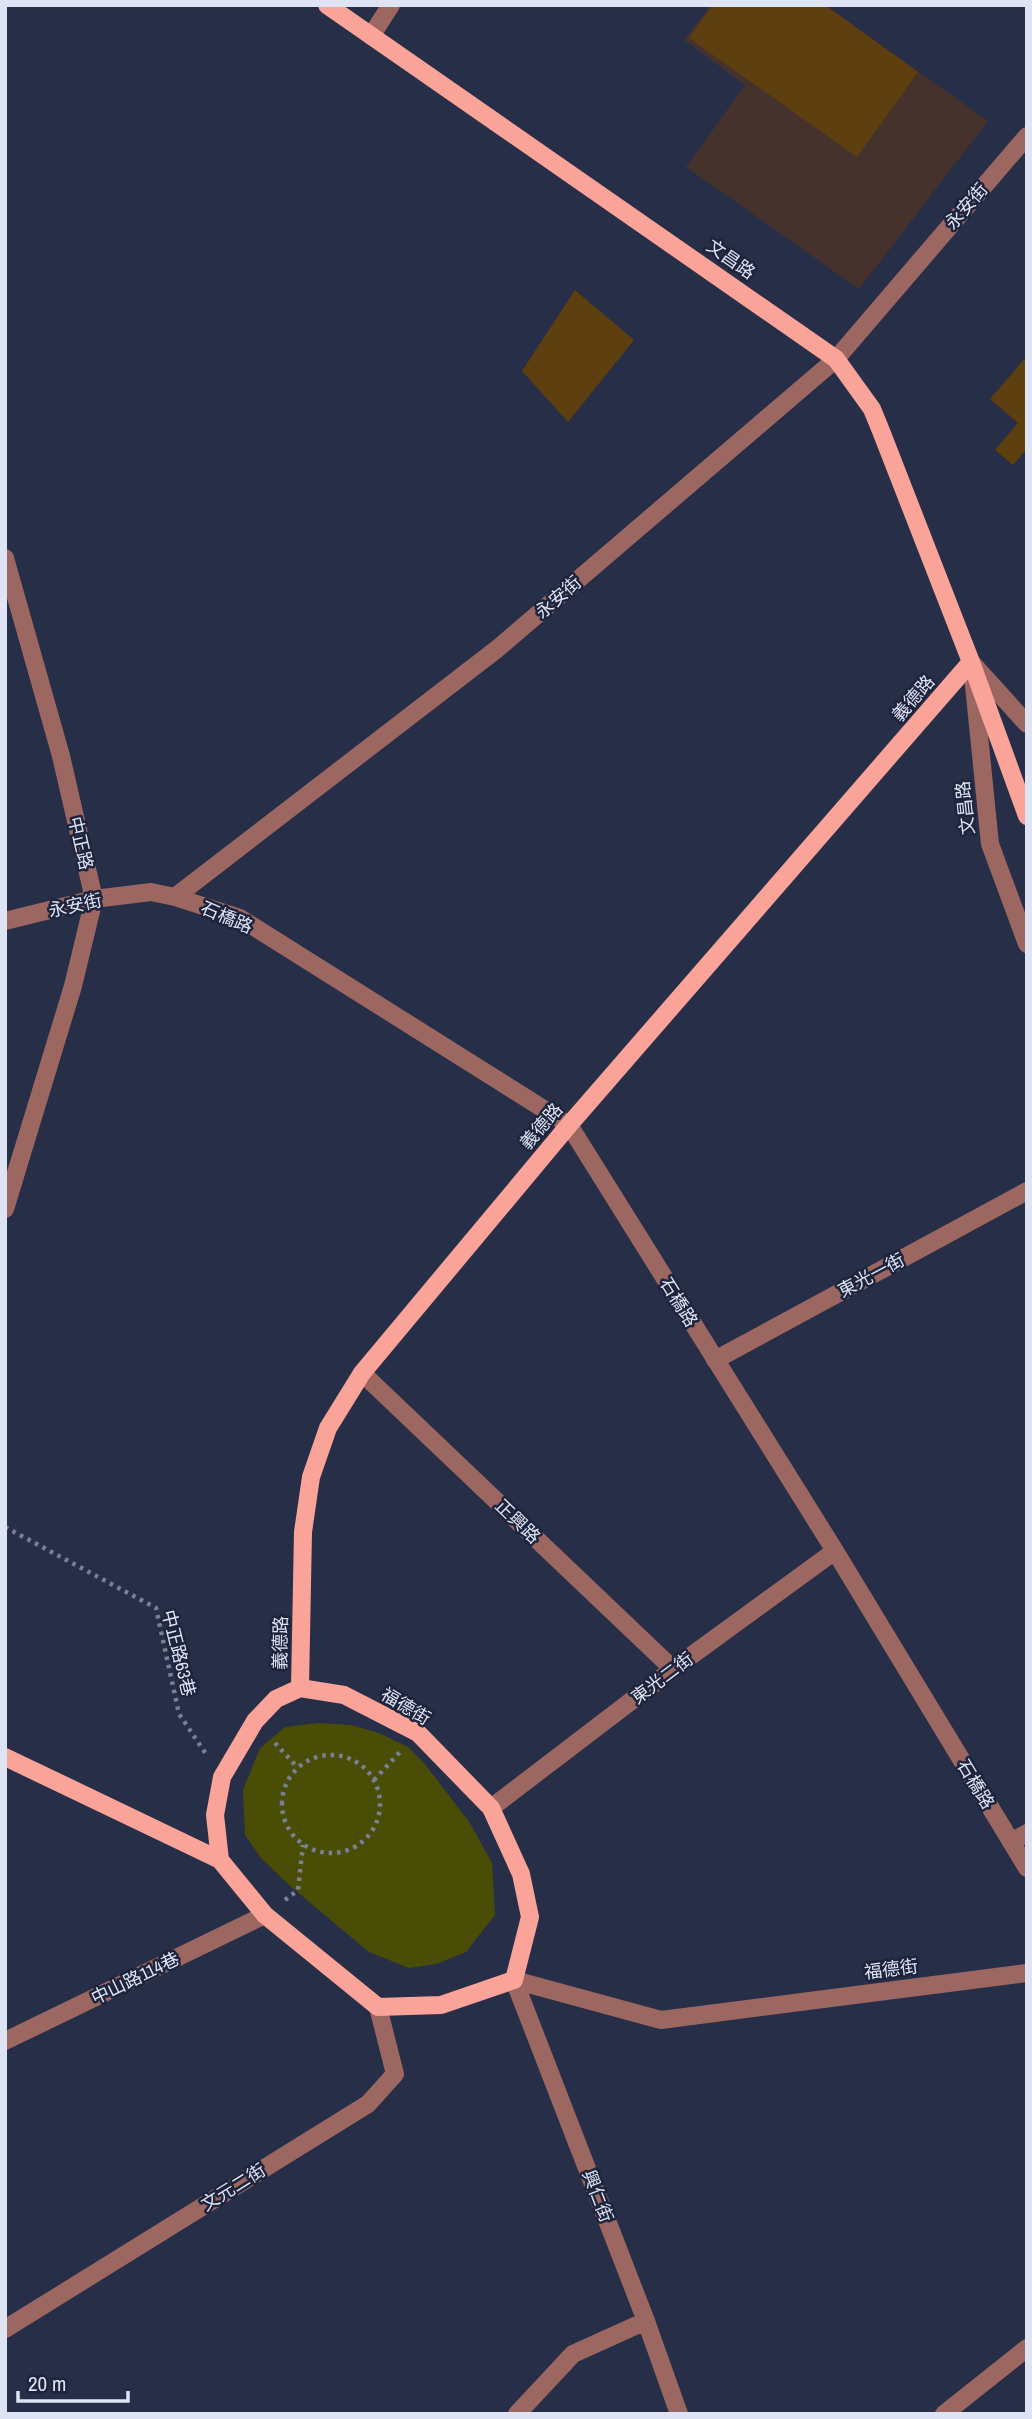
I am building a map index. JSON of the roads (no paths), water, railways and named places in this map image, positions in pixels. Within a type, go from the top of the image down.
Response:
[{"type":"main road","name":"文昌路","points":[[327,5],[836,359],[872,409],[971,662],[1027,816]]},
{"type":"main road","name":"義德路","points":[[300,1688],[303,1532],[311,1477],[328,1428],[362,1373],[569,1125],[971,662]]},
{"type":"main road","name":"福德街","points":[[300,1688],[344,1695],[418,1733],[491,1808],[521,1874],[530,1917],[514,1980]]},
{"type":"main road","points":[[220,1860],[215,1815],[222,1777],[255,1721],[276,1699],[300,1688]]},
{"type":"main road","points":[[5,1757],[220,1860],[265,1914],[378,2007],[440,2005],[514,1980]]},
{"type":"street","points":[[371,36],[391,5]]},
{"type":"street","name":"永安街","points":[[5,921],[94,899],[151,892],[176,897],[497,649],[836,359],[1027,135]]},
{"type":"street","name":"中正路","points":[[5,558],[61,756],[94,899],[73,986],[5,1209]]},
{"type":"street","name":"文昌路","points":[[971,662],[1027,724]]},
{"type":"street","name":"文昌路","points":[[971,662],[990,844],[1027,944]]},
{"type":"street","name":"石橋路","points":[[176,897],[240,918],[569,1125],[835,1551],[1019,1838],[1027,1868]]},
{"type":"street","name":"東光一街","points":[[715,1360],[1027,1191]]},
{"type":"street","name":"正興路","points":[[362,1373],[674,1669]]},
{"type":"street","name":"東光二街","points":[[491,1808],[835,1551]]},
{"type":"street","name":"中山路114巷","points":[[5,2041],[265,1914]]},
{"type":"street","name":"福德街","points":[[514,1980],[661,2020],[1027,1973]]},
{"type":"street","name":"興仁街","points":[[514,1980],[646,2321],[678,2414]]},
{"type":"street","name":"文元二街","points":[[5,2329],[368,2104],[395,2074],[378,2007]]},
{"type":"street","points":[[517,2414],[573,2354],[646,2321]]},
{"type":"street","points":[[944,2414],[1027,2348]]}]
